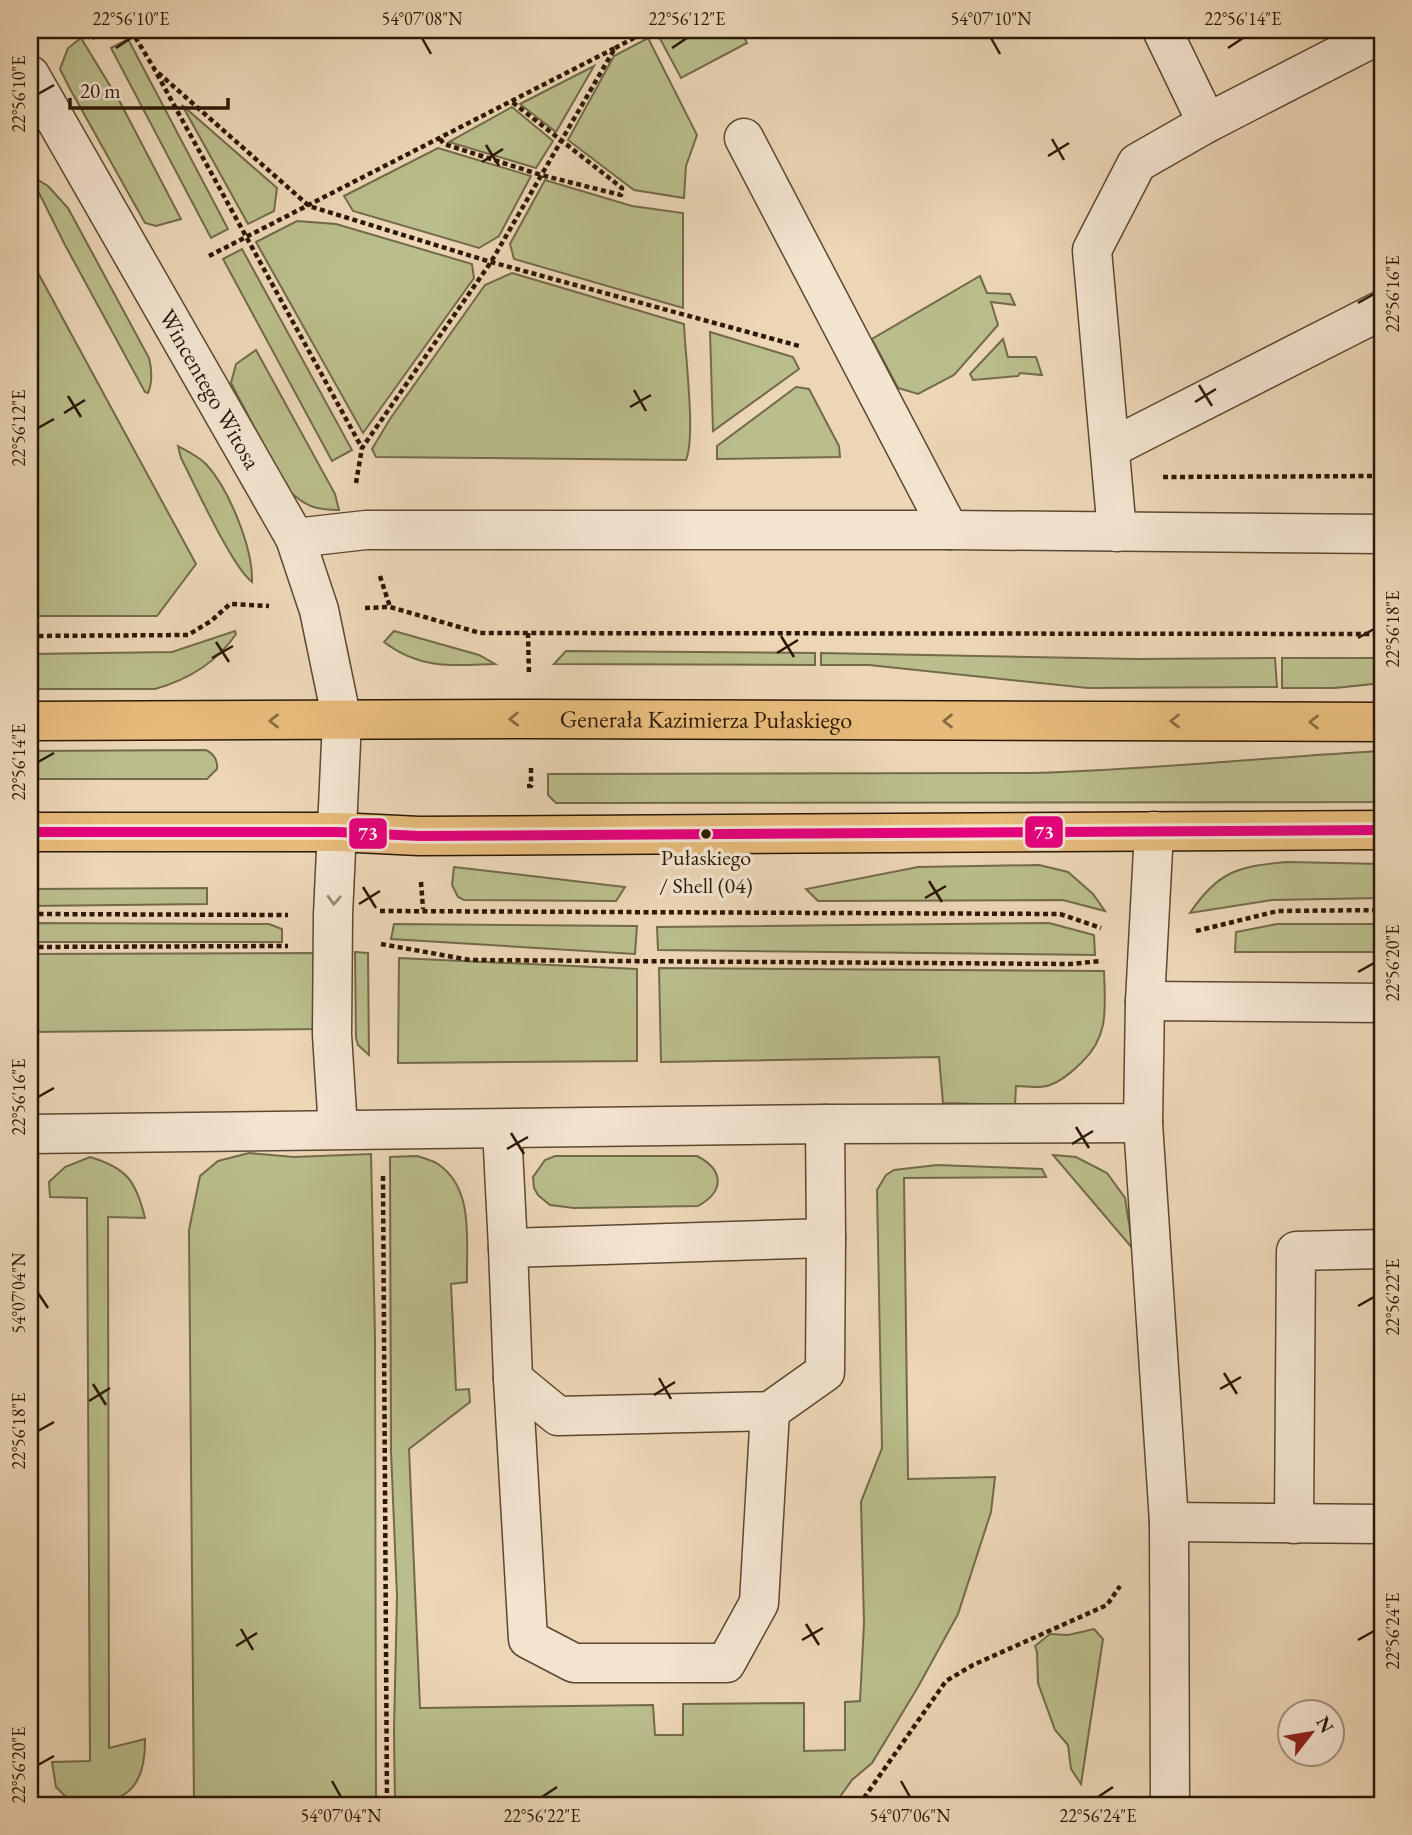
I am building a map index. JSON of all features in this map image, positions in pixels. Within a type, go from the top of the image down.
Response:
[{"type":"main road","name":"Generała Kazimierza Pułaskiego","points":[[30,721],[530,719],[1382,722]]},
{"type":"main road","points":[[30,832],[337,832],[419,836],[1382,830]]},
{"type":"street","points":[[1162,30],[1207,122]]},
{"type":"street","points":[[1117,532],[1092,250],[1138,163],[1207,122],[1382,33]]},
{"type":"street","name":"Wincentego Witosa","points":[[34,94],[295,538],[319,610],[342,721],[333,930],[332,1035],[338,1129]]},
{"type":"street","points":[[744,138],[949,530]]},
{"type":"street","points":[[1112,462],[1382,310]]},
{"type":"street","points":[[295,538],[366,530],[949,530],[1382,534]]},
{"type":"street","points":[[1154,831],[1145,1001],[1143,1123],[1169,1522],[1170,1805]]},
{"type":"street","points":[[1145,1001],[1382,1003]]},
{"type":"street","points":[[30,1134],[383,1128],[1143,1123]]},
{"type":"street","points":[[513,1379],[558,1416],[770,1411],[825,1372],[825,1124]]},
{"type":"street","points":[[502,1129],[528,1639],[575,1663],[726,1663],[759,1603],[770,1411]]},
{"type":"street","points":[[508,1248],[826,1238]]},
{"type":"street","points":[[1294,1524],[1296,1251],[1382,1250]]},
{"type":"street","points":[[1169,1522],[1382,1524]]},
{"type":"path","points":[[92,38],[105,30]]},
{"type":"path","points":[[131,30],[362,448],[491,262],[615,48]]},
{"type":"path","points":[[209,256],[649,30]]},
{"type":"path","points":[[155,70],[309,206],[491,262],[863,363]]},
{"type":"path","points":[[439,138],[444,144],[541,175],[621,195],[622,188],[511,101]]},
{"type":"path","points":[[1112,462],[1382,476]]},
{"type":"path","points":[[30,636],[188,635],[211,621],[230,604],[319,610],[390,607],[480,633],[1382,634]]},
{"type":"path","points":[[517,786],[531,786],[528,633]]},
{"type":"path","points":[[419,836],[422,909]]},
{"type":"path","points":[[30,947],[333,930],[422,909],[1060,914],[1149,947]]},
{"type":"path","points":[[30,914],[333,930],[381,944],[470,960],[1070,964],[1149,947],[1185,934],[1278,911],[1382,910]]},
{"type":"path","points":[[383,1128],[387,1805]]},
{"type":"path","points":[[859,1805],[946,1681],[973,1665],[1107,1605],[1122,1584]]},
{"type":"green space","points":[[663,30],[740,30],[747,43],[681,78],[657,33]]},
{"type":"green space","points":[[81,38],[120,102],[181,219],[156,226],[145,223],[69,87],[60,69],[68,48]]},
{"type":"green space","points":[[648,38],[697,135],[686,166],[684,198],[634,190],[568,140],[614,56]]},
{"type":"green space","points":[[128,39],[228,229],[211,238],[111,48]]},
{"type":"green space","points":[[594,66],[556,132],[520,104]]},
{"type":"green space","points":[[182,105],[277,188],[274,211],[248,224]]},
{"type":"green space","points":[[512,107],[553,141],[536,168],[449,142]]},
{"type":"green space","points":[[438,148],[531,176],[499,236],[479,248],[353,211],[344,196]]},
{"type":"green space","points":[[30,175],[48,186],[68,208],[149,358],[152,376],[148,393],[145,392],[65,245]]},
{"type":"green space","points":[[545,180],[632,206],[683,213],[683,308],[514,259],[510,244]]},
{"type":"green space","points":[[297,221],[336,224],[472,264],[474,278],[363,433],[256,242]]},
{"type":"green space","points":[[242,249],[352,450],[332,461],[223,259]]},
{"type":"green space","points":[[30,258],[196,564],[157,616],[30,616]]},
{"type":"green space","points":[[512,273],[684,324],[690,415],[686,460],[376,457],[372,449],[390,419],[485,285]]},
{"type":"green space","points":[[980,276],[987,293],[1010,294],[1015,305],[991,302],[998,325],[954,375],[918,394],[898,388],[872,339]]},
{"type":"green space","points":[[710,332],[793,357],[799,369],[713,431]]},
{"type":"green space","points":[[1003,339],[1008,357],[1036,357],[1042,375],[1020,373],[1018,376],[973,380],[970,374]]},
{"type":"green space","points":[[256,350],[335,494],[339,510],[310,506],[287,489],[231,383],[236,364]]},
{"type":"green space","points":[[796,387],[809,389],[839,446],[840,457],[717,459],[717,446]]},
{"type":"green space","points":[[178,446],[206,464],[223,488],[244,536],[252,582],[224,543],[181,458]]},
{"type":"green space","points":[[235,631],[236,634],[220,653],[200,669],[155,689],[30,689],[30,654],[172,652]]},
{"type":"green space","points":[[394,631],[479,655],[495,664],[436,664],[410,657],[384,642]]},
{"type":"green space","points":[[566,651],[815,653],[815,665],[554,664]]},
{"type":"green space","points":[[821,653],[1137,659],[1275,658],[1277,687],[1088,688],[869,665],[821,665]]},
{"type":"green space","points":[[1282,658],[1382,658],[1382,683],[1335,688],[1282,688]]},
{"type":"green space","points":[[206,750],[215,758],[217,766],[207,779],[30,779],[30,751]]},
{"type":"green space","points":[[1382,751],[1382,802],[556,803],[548,795],[548,774],[1033,773]]},
{"type":"green space","points":[[1287,862],[1382,864],[1382,898],[1272,900],[1190,913],[1210,888],[1231,873]]},
{"type":"green space","points":[[1039,865],[1068,872],[1093,894],[1105,911],[1063,900],[818,901],[806,889],[918,867]]},
{"type":"green space","points":[[454,867],[625,887],[616,901],[464,900],[458,897],[452,885]]},
{"type":"green space","points":[[207,888],[207,904],[30,906],[30,889]]},
{"type":"green space","points":[[30,923],[269,924],[282,929],[282,942],[30,942]]},
{"type":"green space","points":[[1049,923],[1094,935],[1095,955],[658,950],[657,927]]},
{"type":"green space","points":[[394,924],[637,926],[635,954],[391,939]]},
{"type":"green space","points":[[1277,924],[1382,924],[1382,952],[1235,952],[1236,932]]},
{"type":"green space","points":[[355,952],[368,953],[369,1055],[358,1045],[356,1038]]},
{"type":"green space","points":[[316,953],[317,1029],[30,1032],[30,954]]},
{"type":"green space","points":[[399,958],[637,969],[637,1061],[398,1063]]},
{"type":"green space","points":[[659,968],[1104,971],[1104,1020],[1097,1042],[1078,1066],[1063,1079],[1050,1085],[1016,1086],[1015,1105],[943,1103],[939,1057],[661,1062]]},
{"type":"green space","points":[[249,1153],[294,1157],[371,1154],[375,1337],[376,1805],[194,1805],[189,1230],[200,1176],[218,1161]]},
{"type":"green space","points":[[1053,1155],[1076,1157],[1107,1173],[1125,1198],[1133,1249]]},
{"type":"green space","points":[[417,1156],[436,1163],[450,1175],[463,1202],[467,1234],[467,1282],[451,1284],[456,1390],[469,1389],[470,1402],[409,1449],[420,1708],[653,1705],[655,1735],[683,1735],[683,1704],[804,1703],[804,1751],[845,1750],[845,1702],[860,1701],[864,1623],[861,1502],[882,1448],[877,1190],[886,1175],[894,1170],[937,1165],[1042,1169],[1046,1177],[904,1178],[908,1479],[995,1477],[991,1512],[958,1614],[872,1763],[852,1780],[834,1805],[395,1805],[397,1596],[391,1451],[390,1157]]},
{"type":"green space","points":[[555,1156],[697,1156],[716,1174],[717,1187],[707,1200],[698,1206],[574,1208],[550,1205],[538,1195],[533,1177],[545,1160]]},
{"type":"green space","points":[[90,1157],[113,1166],[128,1178],[138,1194],[145,1218],[108,1217],[109,1748],[145,1739],[141,1771],[128,1792],[106,1802],[74,1805],[56,1787],[52,1762],[90,1761],[87,1198],[50,1197],[49,1182],[65,1167]]},
{"type":"green space","points":[[1094,1629],[1103,1639],[1081,1784],[1071,1769],[1068,1745],[1055,1730],[1038,1683],[1035,1646],[1050,1634],[1068,1635]]},
{"type":"transit line","name":"73","points":[[30,832],[337,832],[419,836],[1382,830]]},
{"type":"place","name":"Pułaskiego / Shell (04)","points":[[706,834]]}]
